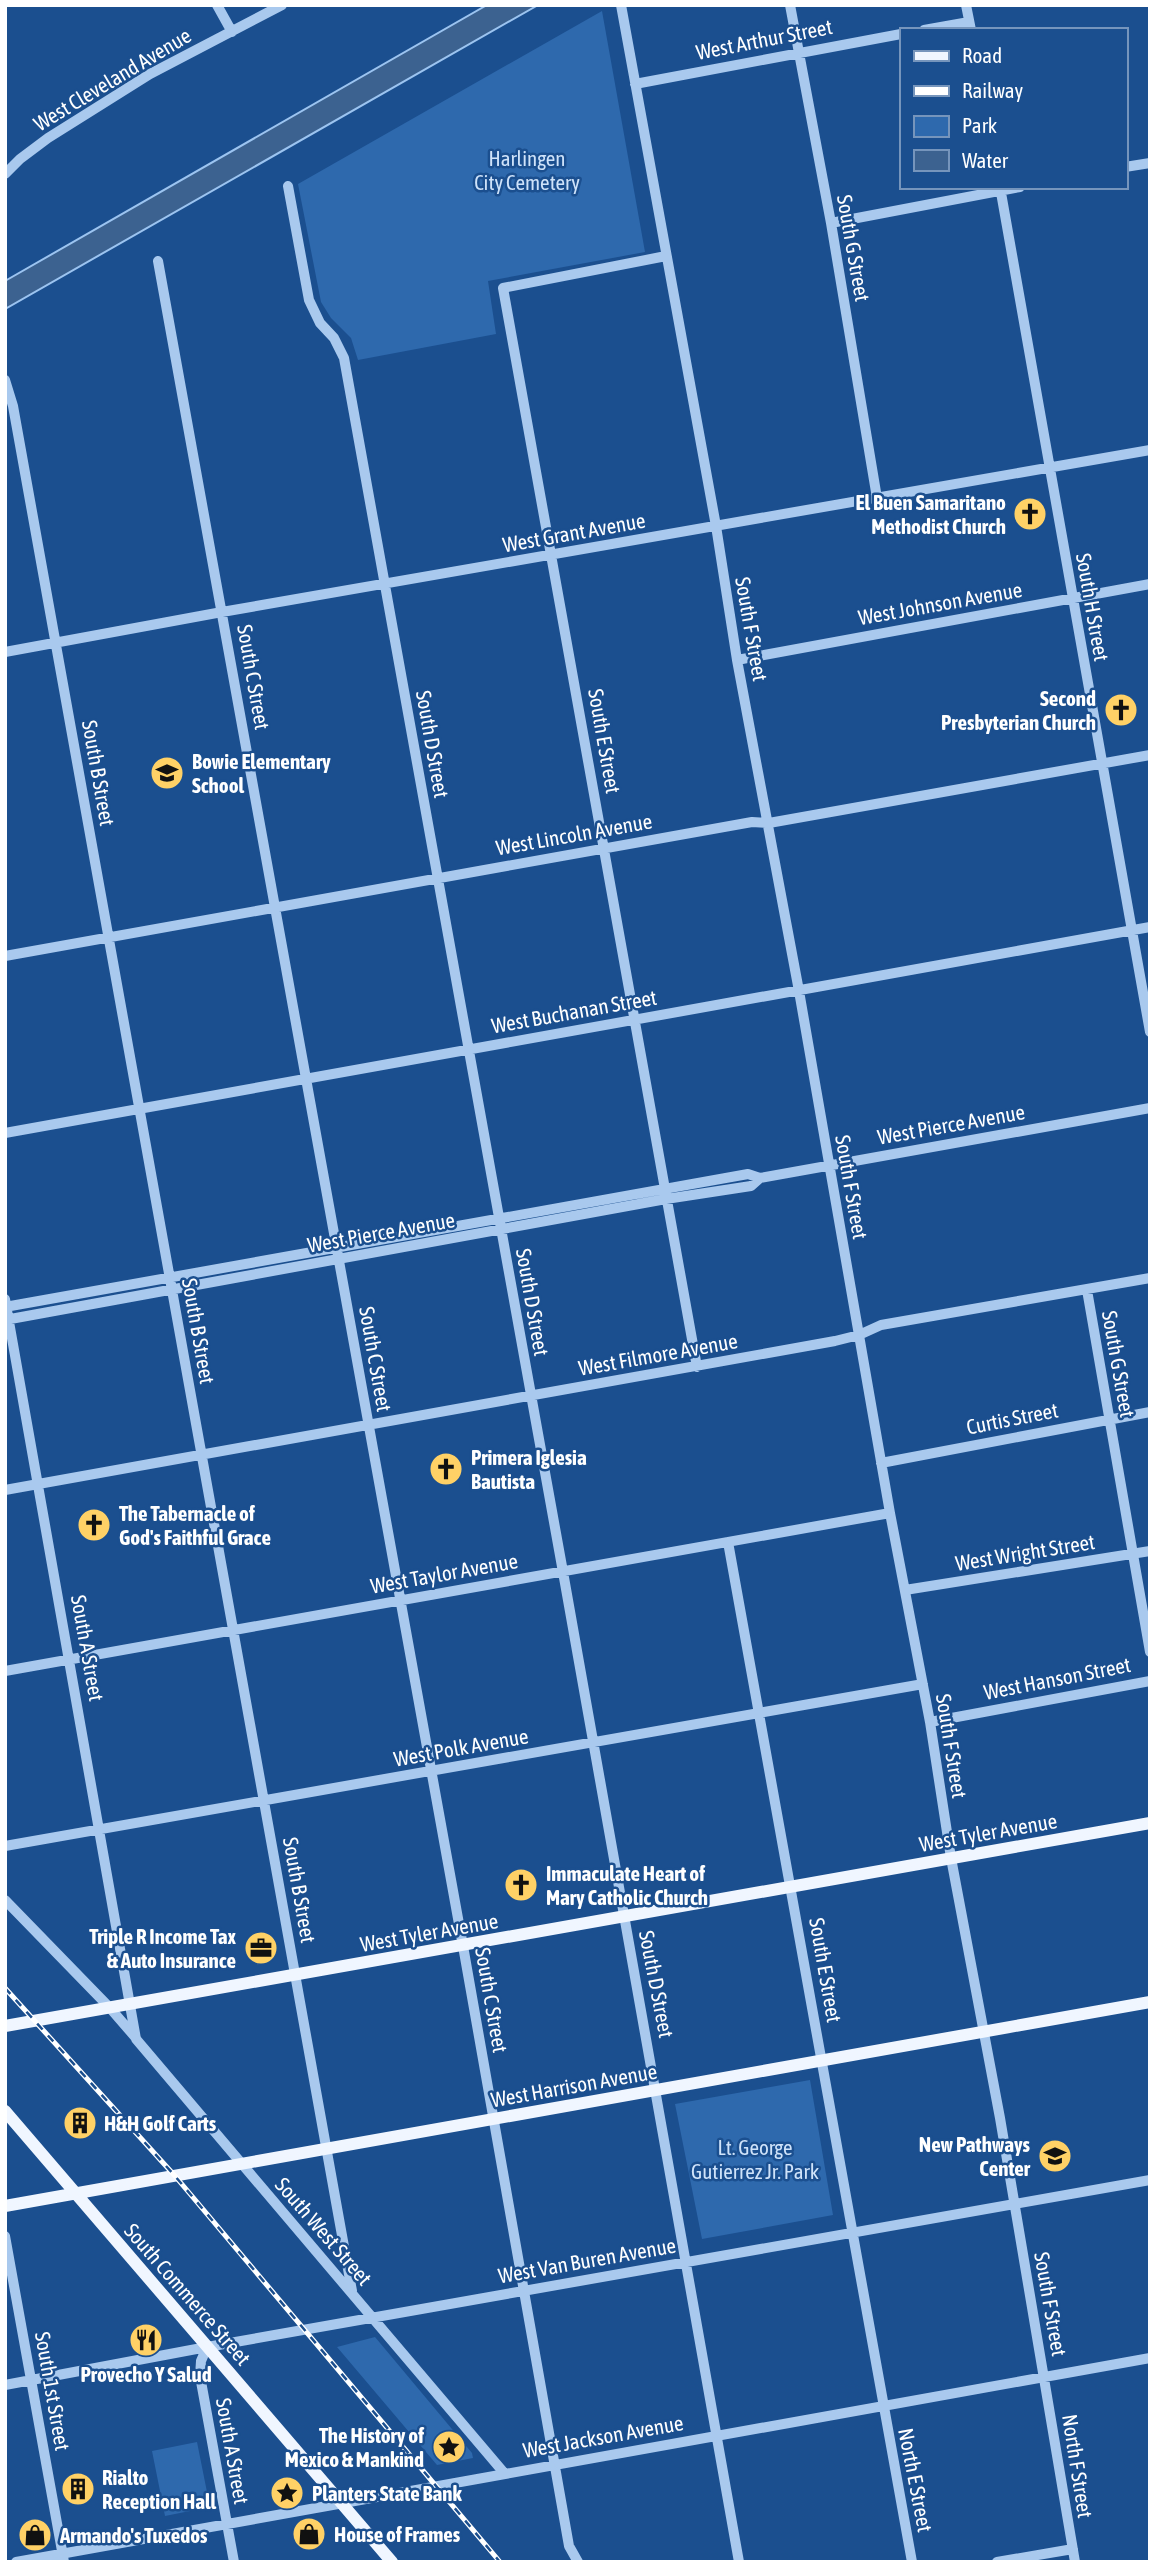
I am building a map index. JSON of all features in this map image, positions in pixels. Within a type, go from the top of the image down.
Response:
[{"type":"main road","name":"West Tyler Avenue","points":[[5,2026],[1150,1823]]},
{"type":"main road","name":"West Harrison Avenue","points":[[5,2206],[1150,2003]]},
{"type":"main road","name":"South Commerce Street","points":[[5,2110],[392,2562]]},
{"type":"street","points":[[216,5],[232,32]]},
{"type":"street","name":"West Cleveland Avenue","points":[[5,174],[48,138],[150,74],[282,5]]},
{"type":"street","name":"South F Street","points":[[621,5],[1045,2376]]},
{"type":"street","name":"South G Street","points":[[790,5],[831,223],[877,498]]},
{"type":"street","points":[[947,28],[970,26],[966,5]]},
{"type":"street","name":"West Arthur Street","points":[[635,84],[798,51],[900,34]]},
{"type":"street","points":[[1127,167],[1150,163]]},
{"type":"street","name":"South D Street","points":[[288,186],[309,300],[320,323],[334,338],[344,358],[592,1743],[657,2090],[739,2562]]},
{"type":"street","points":[[831,223],[1001,189]]},
{"type":"street","name":"South H Street","points":[[1001,189],[1048,467],[1149,1026]]},
{"type":"street","name":"South E Street","points":[[666,256],[503,288],[697,1367]]},
{"type":"street","name":"South C Street","points":[[158,261],[432,1772],[554,2466],[569,2546],[578,2562]]},
{"type":"street","name":"South B Street","points":[[5,380],[13,406],[110,937],[352,2291]]},
{"type":"street","name":"West Grant Avenue","points":[[5,652],[222,611],[1150,450]]},
{"type":"street","name":"West Johnson Avenue","points":[[737,660],[1150,584]]},
{"type":"street","name":"West Lincoln Avenue","points":[[5,956],[605,847],[752,822],[769,823],[1150,755]]},
{"type":"street","name":"West Buchanan Street","points":[[5,1133],[1150,927]]},
{"type":"street","name":"West Pierce Avenue","points":[[7,1320],[171,1283],[665,1194],[748,1174],[760,1178],[1150,1108]]},
{"type":"street","name":"West Filmore Avenue","points":[[5,1490],[697,1367],[859,1335],[881,1325],[1150,1278]]},
{"type":"street","name":"West Pierce Avenue","points":[[6,1305],[171,1283]]},
{"type":"street","name":"South G Street","points":[[1087,1290],[1150,1653]]},
{"type":"street","name":"South A Street","points":[[6,1305],[131,2005]]},
{"type":"street","name":"Curtis Street","points":[[881,1463],[1150,1412]]},
{"type":"street","name":"West Taylor Avenue","points":[[5,1671],[890,1513]]},
{"type":"street","name":"South E Street","points":[[728,1542],[823,2060],[882,2406]]},
{"type":"street","name":"West Wright Street","points":[[905,1590],[1150,1550]]},
{"type":"street","name":"West Hanson Street","points":[[930,1722],[1150,1681]]},
{"type":"street","name":"West Polk Avenue","points":[[5,1846],[923,1685]]},
{"type":"street","points":[[5,1900],[110,2008]]},
{"type":"street","points":[[131,2005],[136,2039]]},
{"type":"street","name":"South West Street","points":[[110,2008],[505,2474]]},
{"type":"street","name":"West Van Buren Avenue","points":[[5,2385],[1150,2179]]},
{"type":"street","name":"South 1st Street","points":[[5,2236],[64,2558]]},
{"type":"street","name":"South A Street","points":[[207,2347],[201,2361],[200,2376],[234,2562]]},
{"type":"street","name":"West Jackson Avenue","points":[[16,2562],[64,2558],[227,2522],[341,2504],[1150,2358]]},
{"type":"street","name":"North F Street","points":[[1045,2376],[1075,2562]]},
{"type":"street","name":"North E Street","points":[[882,2406],[912,2562]]},
{"type":"street","points":[[997,2562],[1073,2549]]},
{"type":"green space","name":"Harlingen City Cemetery","points":[[602,11],[645,252],[488,281],[496,334],[358,360],[351,338],[331,318],[321,302],[298,184]]},
{"type":"green space","name":"Lt. George Gutierrez Jr. Park","points":[[810,2080],[833,2215],[702,2239],[675,2104]]},
{"type":"green space","points":[[375,2337],[472,2453],[473,2458],[437,2465],[337,2347]]},
{"type":"green space","points":[[197,2442],[210,2507],[165,2516],[152,2451]]},
{"type":"water","points":[[487,5],[538,5],[5,309],[5,281]]},
{"type":"railway","points":[[5,1988],[175,2176],[500,2562]]},
{"type":"place","name":"El Buen Samaritano Methodist Church","points":[[1030,514]]},
{"type":"place","name":"Second Presbyterian Church","points":[[1121,710]]},
{"type":"place","name":"Bowie Elementary School","points":[[167,773]]},
{"type":"place","name":"Primera Iglesia Bautista","points":[[446,1469]]},
{"type":"place","name":"The Tabernacle of God's Faithful Grace","points":[[94,1525]]},
{"type":"place","name":"Immaculate Heart of Mary Catholic Church","points":[[521,1885]]},
{"type":"place","name":"Triple R Income Tax & Auto Insurance","points":[[261,1948]]},
{"type":"place","name":"H&H Golf Carts","points":[[80,2123]]},
{"type":"place","name":"New Pathways Center","points":[[1055,2156]]},
{"type":"place","name":"Provecho Y Salud","points":[[146,2340]]},
{"type":"place","name":"The History of Mexico & Mankind","points":[[449,2447]]},
{"type":"place","name":"Rialto Reception Hall","points":[[78,2489]]},
{"type":"place","name":"Planters State Bank","points":[[287,2493]]},
{"type":"place","name":"House of Frames","points":[[309,2534]]},
{"type":"place","name":"Armando's Tuxedos","points":[[35,2535]]}]
